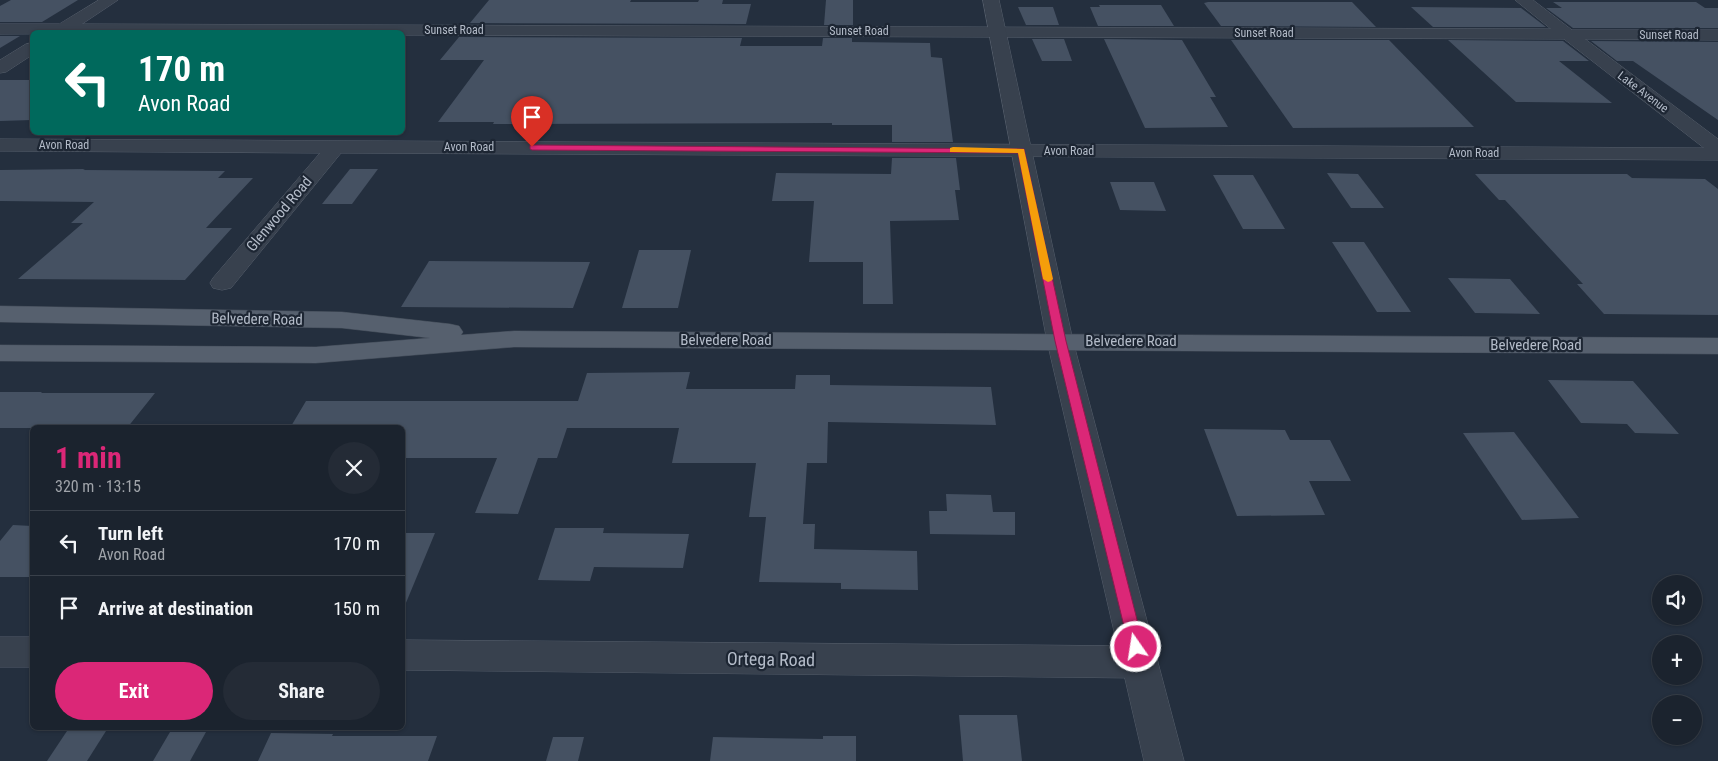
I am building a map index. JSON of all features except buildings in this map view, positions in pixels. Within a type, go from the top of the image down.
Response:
[{"type":"main road","name":"Belvedere Road","points":[[0,314],[342,320],[514,339]]},
{"type":"main road","name":"Belvedere Road","points":[[0,353],[316,355],[514,339],[1718,346]]},
{"type":"street","points":[[63,30],[110,0]]},
{"type":"street","points":[[991,0],[1060,341],[1164,761]]},
{"type":"street","name":"Lake Avenue","points":[[1522,0],[1718,149]]},
{"type":"street","name":"Sunset Road","points":[[0,28],[41,30]]},
{"type":"street","name":"Sunset Road","points":[[405,31],[1718,35]]},
{"type":"street","points":[[997,32],[984,39],[983,50],[1005,67]]},
{"type":"street","points":[[0,68],[30,49]]},
{"type":"street","name":"Avon Road","points":[[0,145],[1718,154]]},
{"type":"street","name":"Glenwood Road","points":[[222,283],[336,146]]},
{"type":"street","points":[[0,652],[30,652]]},
{"type":"street","name":"Ortega Road","points":[[405,655],[1140,662]]},
{"type":"slow traffic","points":[[953,150],[1022,150],[1048,279]]},
{"type":"route","points":[[532,147],[1022,150],[1060,341],[1136,647]]}]
